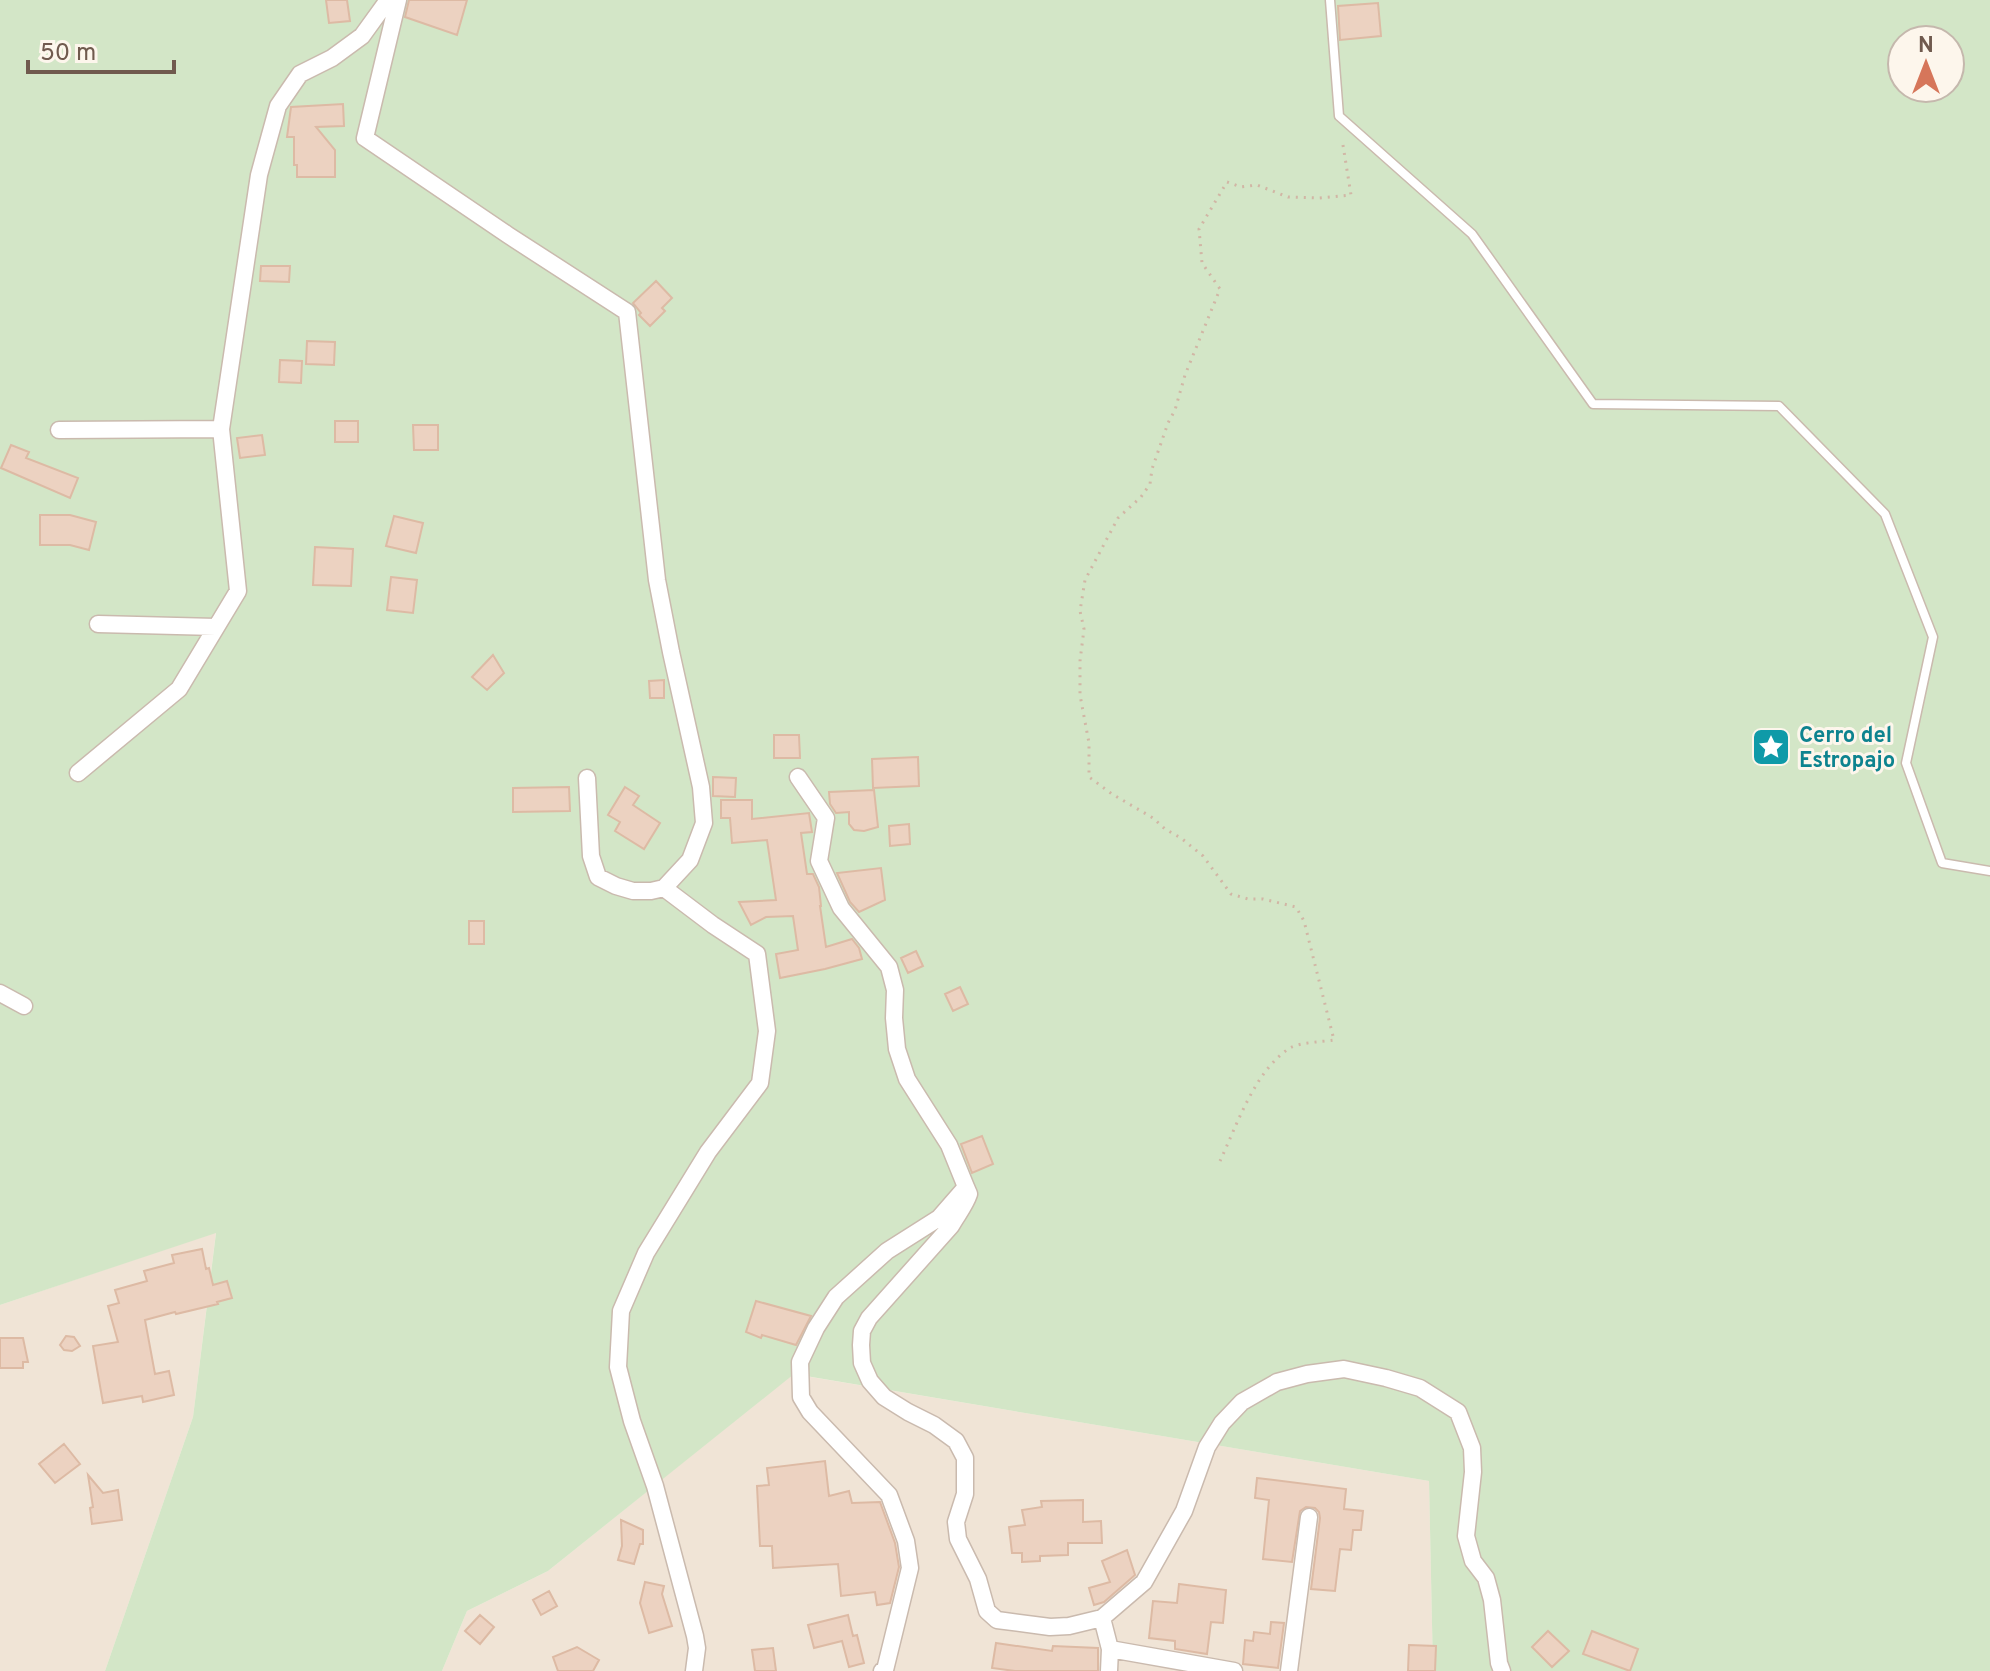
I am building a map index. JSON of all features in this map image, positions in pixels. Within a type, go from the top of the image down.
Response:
[{"type":"street","points":[[78,773],[179,689],[238,591],[221,429],[259,175],[278,106],[300,74],[332,58],[362,36],[388,0]]},
{"type":"street","points":[[398,0],[365,138],[627,312],[657,580],[701,787],[704,823],[690,860],[664,888],[633,891],[598,877],[591,856],[587,778]]},
{"type":"street","points":[[59,430],[221,429]]},
{"type":"street","points":[[98,624],[216,627]]},
{"type":"street","points":[[798,777],[826,818],[819,861],[841,908],[889,967],[895,990],[897,1049],[907,1079],[949,1145],[969,1194],[951,1226],[869,1318],[862,1331],[862,1363],[870,1381],[884,1397],[956,1441],[965,1458],[965,1494],[956,1522],[958,1539],[978,1579],[987,1611],[997,1620],[1050,1627],[1102,1618],[1144,1582],[1184,1511],[1207,1447],[1222,1423],[1242,1402],[1277,1382],[1344,1369],[1420,1388],[1458,1412],[1472,1448],[1473,1472],[1466,1536],[1473,1561],[1486,1578],[1492,1600],[1502,1671]]},
{"type":"street","points":[[664,888],[757,954],[767,1031],[760,1083],[708,1152],[646,1253],[621,1311],[618,1367],[632,1421],[655,1486],[695,1636],[694,1671]]},
{"type":"street","points":[[0,993],[24,1006]]},
{"type":"street","points":[[882,1671],[885,1670],[910,1568],[906,1541],[889,1495],[810,1412],[801,1397],[800,1362],[816,1328],[836,1297],[887,1251],[939,1218],[966,1187]]},
{"type":"street","points":[[1289,1671],[1309,1517]]},
{"type":"street","points":[[1102,1618],[1110,1649],[1109,1671]]},
{"type":"street","points":[[1110,1649],[1234,1671]]},
{"type":"lane","points":[[1330,0],[1339,116],[1472,234],[1593,404],[1779,406],[1885,514],[1933,637],[1906,763],[1942,863],[1990,871]]},
{"type":"path","points":[[1220,1161],[1247,1101],[1269,1068],[1292,1047],[1334,1040],[1308,936],[1296,907],[1231,894],[1203,856],[1153,818],[1089,777],[1089,743],[1080,695],[1084,629],[1080,611],[1085,580],[1118,518],[1150,484],[1152,469],[1185,375],[1220,289],[1202,263],[1199,229],[1227,182],[1241,187],[1257,185],[1288,197],[1351,195],[1339,116]]},
{"type":"shaded area","points":[[216,1232],[193,1417],[105,1671],[0,1671],[0,1305]]},
{"type":"shaded area","points":[[793,1374],[1429,1481],[1433,1671],[442,1671],[467,1611],[548,1571]]},
{"type":"green space","points":[[0,0],[1990,0],[1990,1671],[1433,1671],[1429,1481],[794,1374],[548,1571],[467,1611],[442,1671],[105,1671],[193,1417],[216,1233],[0,1305]]},
{"type":"building","points":[[326,0],[347,0],[350,21],[329,23]]},
{"type":"building","points":[[409,0],[467,0],[457,35],[405,17]]},
{"type":"building","points":[[1378,3],[1381,36],[1340,40],[1338,6]]},
{"type":"building","points":[[343,104],[344,126],[316,127],[335,150],[335,177],[297,177],[294,137],[287,137],[291,107]]},
{"type":"building","points":[[261,266],[290,266],[289,282],[260,281]]},
{"type":"building","points":[[656,281],[672,298],[662,308],[665,311],[650,326],[633,303]]},
{"type":"building","points":[[307,341],[335,342],[334,365],[306,364]]},
{"type":"building","points":[[280,360],[302,361],[301,383],[279,382]]},
{"type":"building","points":[[335,421],[358,421],[358,442],[335,442]]},
{"type":"building","points":[[413,425],[438,425],[438,450],[414,450]]},
{"type":"building","points":[[262,435],[265,455],[240,458],[237,438]]},
{"type":"building","points":[[11,445],[29,452],[26,458],[78,478],[70,498],[1,468]]},
{"type":"building","points":[[40,515],[70,515],[96,522],[89,550],[70,545],[40,545]]},
{"type":"building","points":[[394,516],[423,523],[416,553],[386,546]]},
{"type":"building","points":[[315,547],[353,549],[351,586],[313,585]]},
{"type":"building","points":[[391,577],[417,580],[413,613],[387,610]]},
{"type":"building","points":[[493,655],[504,673],[487,690],[472,677]]},
{"type":"building","points":[[664,680],[664,698],[650,698],[649,681]]},
{"type":"building","points":[[774,735],[799,735],[800,758],[774,758]]},
{"type":"building","points":[[918,757],[919,786],[873,788],[872,759]]},
{"type":"building","points":[[713,777],[736,778],[735,797],[713,796]]},
{"type":"building","points":[[569,787],[570,811],[513,812],[513,788]]},
{"type":"building","points":[[625,787],[639,796],[633,805],[660,823],[644,849],[615,831],[620,822],[608,815]]},
{"type":"building","points":[[874,790],[878,827],[854,830],[849,824],[849,812],[836,813],[830,804],[829,792]]},
{"type":"building","points":[[721,800],[752,800],[752,819],[809,813],[812,832],[801,833],[807,874],[813,874],[819,887],[826,947],[852,939],[862,959],[780,978],[776,954],[798,950],[793,916],[766,917],[751,925],[739,902],[776,900],[767,840],[732,843],[730,818],[721,818]]},
{"type":"building","points":[[909,824],[910,844],[890,846],[889,826]]},
{"type":"building","points":[[881,868],[885,900],[859,912],[850,902],[837,873]]},
{"type":"building","points":[[469,921],[484,921],[484,944],[469,944]]},
{"type":"building","points":[[916,951],[923,966],[908,973],[901,958]]},
{"type":"building","points":[[960,987],[968,1004],[953,1011],[945,994]]},
{"type":"building","points":[[982,1136],[993,1164],[972,1173],[961,1144]]},
{"type":"building","points":[[202,1249],[213,1285],[227,1281],[232,1298],[145,1320],[155,1374],[169,1371],[174,1395],[143,1402],[142,1396],[103,1403],[93,1346],[118,1342],[108,1306],[119,1303],[115,1290],[147,1281],[144,1271],[174,1263],[172,1255]]},
{"type":"building","points":[[756,1301],[811,1316],[796,1345],[746,1332]]},
{"type":"building","points":[[66,1336],[74,1337],[80,1346],[72,1351],[64,1350],[60,1345]]},
{"type":"building","points":[[0,1338],[23,1338],[28,1362],[23,1362],[23,1368],[0,1368]]},
{"type":"building","points":[[64,1444],[80,1464],[55,1483],[39,1464]]},
{"type":"building","points":[[825,1461],[829,1496],[849,1491],[852,1503],[880,1502],[895,1543],[899,1567],[890,1603],[877,1605],[875,1592],[841,1596],[838,1564],[773,1568],[772,1546],[760,1546],[757,1486],[769,1485],[767,1468]]},
{"type":"building","points":[[88,1475],[103,1493],[118,1490],[122,1520],[92,1524]]},
{"type":"building","points":[[1257,1478],[1346,1489],[1344,1509],[1363,1511],[1361,1530],[1353,1530],[1351,1550],[1340,1549],[1335,1591],[1311,1589],[1320,1518],[1315,1508],[1306,1507],[1300,1511],[1292,1562],[1263,1559],[1269,1500],[1255,1498]]},
{"type":"building","points":[[1083,1500],[1083,1522],[1101,1521],[1102,1543],[1068,1543],[1068,1555],[1040,1556],[1040,1561],[1022,1562],[1022,1553],[1012,1553],[1009,1527],[1025,1525],[1022,1510],[1042,1507],[1041,1501]]},
{"type":"building","points":[[621,1520],[643,1530],[643,1544],[640,1544],[634,1564],[618,1560],[622,1546]]},
{"type":"building","points":[[1127,1550],[1135,1575],[1104,1602],[1094,1605],[1089,1588],[1110,1582],[1102,1561]]},
{"type":"building","points":[[645,1582],[664,1586],[662,1594],[672,1626],[649,1633],[640,1603]]},
{"type":"building","points":[[1179,1584],[1226,1590],[1223,1623],[1211,1622],[1207,1654],[1175,1649],[1175,1641],[1149,1638],[1153,1601],[1177,1603]]},
{"type":"building","points":[[549,1591],[557,1606],[541,1615],[533,1600]]},
{"type":"building","points":[[480,1615],[494,1627],[480,1644],[465,1631]]},
{"type":"building","points":[[848,1615],[864,1663],[849,1667],[842,1641],[814,1648],[808,1625]]},
{"type":"building","points":[[1271,1622],[1284,1623],[1278,1668],[1243,1664],[1245,1640],[1253,1641],[1254,1632],[1270,1634]]},
{"type":"building","points":[[1548,1631],[1569,1651],[1552,1667],[1532,1647]]},
{"type":"building","points":[[1592,1631],[1638,1649],[1630,1671],[1583,1654]]},
{"type":"building","points":[[996,1643],[1052,1651],[1053,1646],[1098,1648],[1098,1671],[992,1668]]},
{"type":"building","points":[[1409,1645],[1436,1646],[1435,1671],[1408,1671]]},
{"type":"building","points":[[577,1647],[599,1660],[593,1671],[558,1671],[553,1657]]},
{"type":"building","points":[[773,1648],[776,1671],[755,1671],[752,1650]]},
{"type":"place","name":"Cerro del Estropajo","points":[[1771,747]]}]
